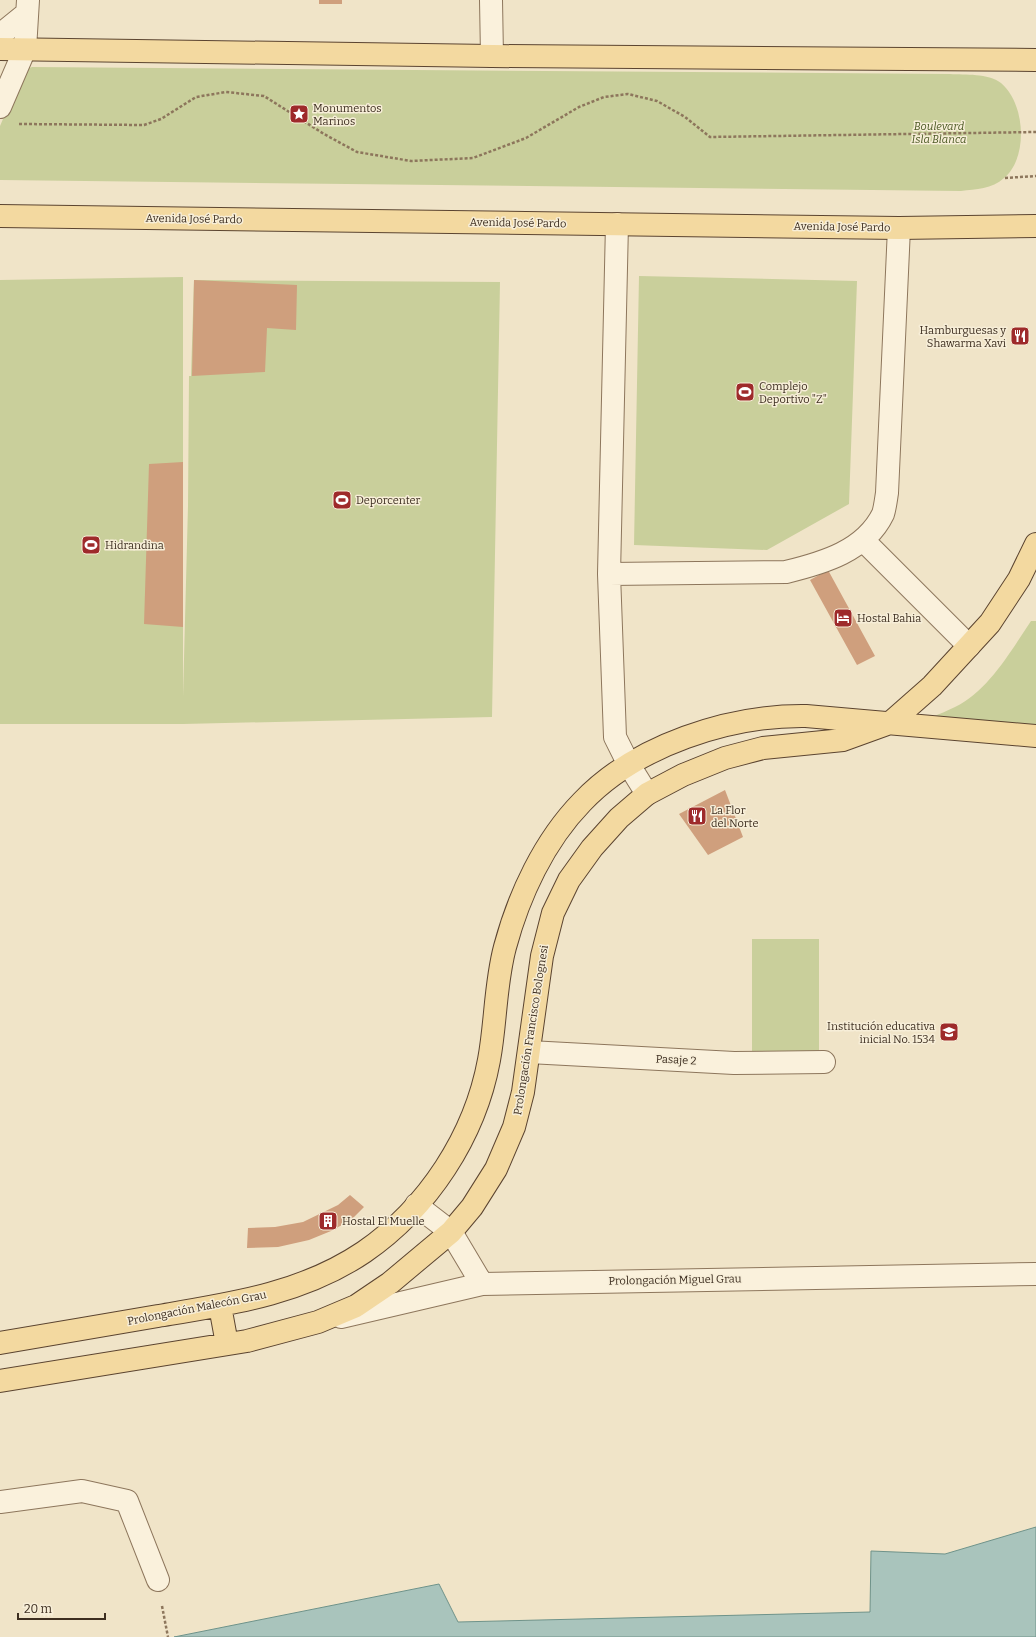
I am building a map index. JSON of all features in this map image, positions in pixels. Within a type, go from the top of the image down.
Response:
[{"type":"main road","points":[[0,49],[492,56],[1036,60]]},
{"type":"main road","name":"Avenida José Pardo","points":[[0,216],[899,228],[1036,226]]},
{"type":"main road","points":[[890,723],[932,686],[990,623],[1019,579],[1036,544]]},
{"type":"main road","name":"Prolongación Francisco Bolognesi","points":[[416,1205],[439,1178],[460,1145],[478,1104],[489,1060],[497,987],[504,949],[518,905],[537,865],[559,830],[582,802],[606,780],[661,747],[700,733],[736,722],[787,716],[890,723],[1036,736]]},
{"type":"main road","name":"Prolongación Francisco Bolognesi","points":[[318,1322],[362,1303],[390,1283],[451,1232],[472,1207],[496,1169],[514,1127],[523,1092],[542,956],[553,913],[569,880],[592,848],[619,818],[647,794],[683,775],[725,758],[763,748],[843,740],[890,723]]},
{"type":"main road","name":"Prolongación Malecón Grau","points":[[0,1343],[220,1306],[268,1295],[304,1283],[340,1266],[364,1251],[416,1205]]},
{"type":"main road","points":[[220,1306],[227,1344]]},
{"type":"main road","points":[[0,1381],[247,1341],[318,1322]]},
{"type":"street","points":[[491,0],[492,56]]},
{"type":"street","points":[[0,35],[28,6]]},
{"type":"street","points":[[0,107],[25,50],[28,6]]},
{"type":"street","points":[[617,224],[609,574],[615,737],[629,765],[647,794]]},
{"type":"street","points":[[609,574],[786,572],[815,565],[841,555],[868,536],[883,513],[887,493],[899,228]]},
{"type":"street","points":[[863,540],[969,646]]},
{"type":"street","name":"Pasaje 2","points":[[529,1052],[734,1063],[824,1062]]},
{"type":"street","points":[[416,1205],[451,1232],[482,1284]]},
{"type":"street","name":"Prolongación Miguel Grau","points":[[318,1322],[482,1284],[1036,1274]]},
{"type":"street","points":[[0,1502],[82,1491],[126,1501],[158,1580]]},
{"type":"path","points":[[15,124],[144,125],[161,119],[196,97],[226,92],[264,96],[324,134],[357,152],[410,161],[473,158],[526,138],[579,107],[604,97],[628,94],[657,101],[685,117],[710,137],[1036,132]]},
{"type":"path","points":[[1005,178],[1036,176]]},
{"type":"path","points":[[158,1580],[168,1637]]},
{"type":"green space","name":"Boulevard Isla Blanca","points":[[32,67],[976,75],[996,80],[1009,92],[1015,103],[1021,130],[1017,157],[1012,169],[1004,178],[989,186],[961,191],[0,180],[0,126],[24,70]]},
{"type":"green space","name":"Complejo Deportivo \"Z\"","points":[[639,276],[857,281],[849,504],[767,550],[634,545]]},
{"type":"green space","name":"Deporcenter","points":[[183,277],[183,697],[188,506],[189,376],[191,376],[194,280],[500,282],[492,717],[183,724],[0,724],[0,280]]},
{"type":"green space","points":[[1031,621],[1036,621],[1036,726],[932,717],[955,707],[978,691],[998,669]]},
{"type":"green space","points":[[752,939],[819,939],[819,1059],[752,1060]]},
{"type":"water","points":[[1036,1527],[1036,1637],[174,1637],[439,1584],[458,1622],[870,1612],[871,1551],[945,1554]]},
{"type":"building","points":[[319,0],[342,0],[342,4],[319,4]]},
{"type":"building","points":[[194,280],[297,285],[296,330],[267,328],[265,372],[192,376]]},
{"type":"building","points":[[183,462],[183,627],[144,624],[149,464]]},
{"type":"building","name":"Hostal Bahia","points":[[828,570],[875,656],[857,665],[810,580]]},
{"type":"building","points":[[725,790],[743,837],[708,855],[679,814]]},
{"type":"building","name":"Hostal El Muelle","points":[[350,1195],[364,1207],[351,1220],[331,1231],[309,1240],[278,1247],[247,1248],[248,1228],[275,1227],[303,1222],[338,1205]]},
{"type":"place","name":"Monumentos Marinos","points":[[299,114]]},
{"type":"place","name":"Hamburguesas y Shawarma Xavi","points":[[1020,336]]},
{"type":"place","name":"Complejo Deportivo \"Z\"","points":[[745,392]]},
{"type":"place","name":"Deporcenter","points":[[342,500]]},
{"type":"place","name":"Hidrandina","points":[[91,545]]},
{"type":"place","name":"Hostal Bahia","points":[[843,618]]},
{"type":"place","name":"La Flor del Norte","points":[[697,816]]},
{"type":"place","name":"Institución educativa inicial No. 1534","points":[[949,1032]]},
{"type":"place","name":"Hostal El Muelle","points":[[328,1221]]}]
